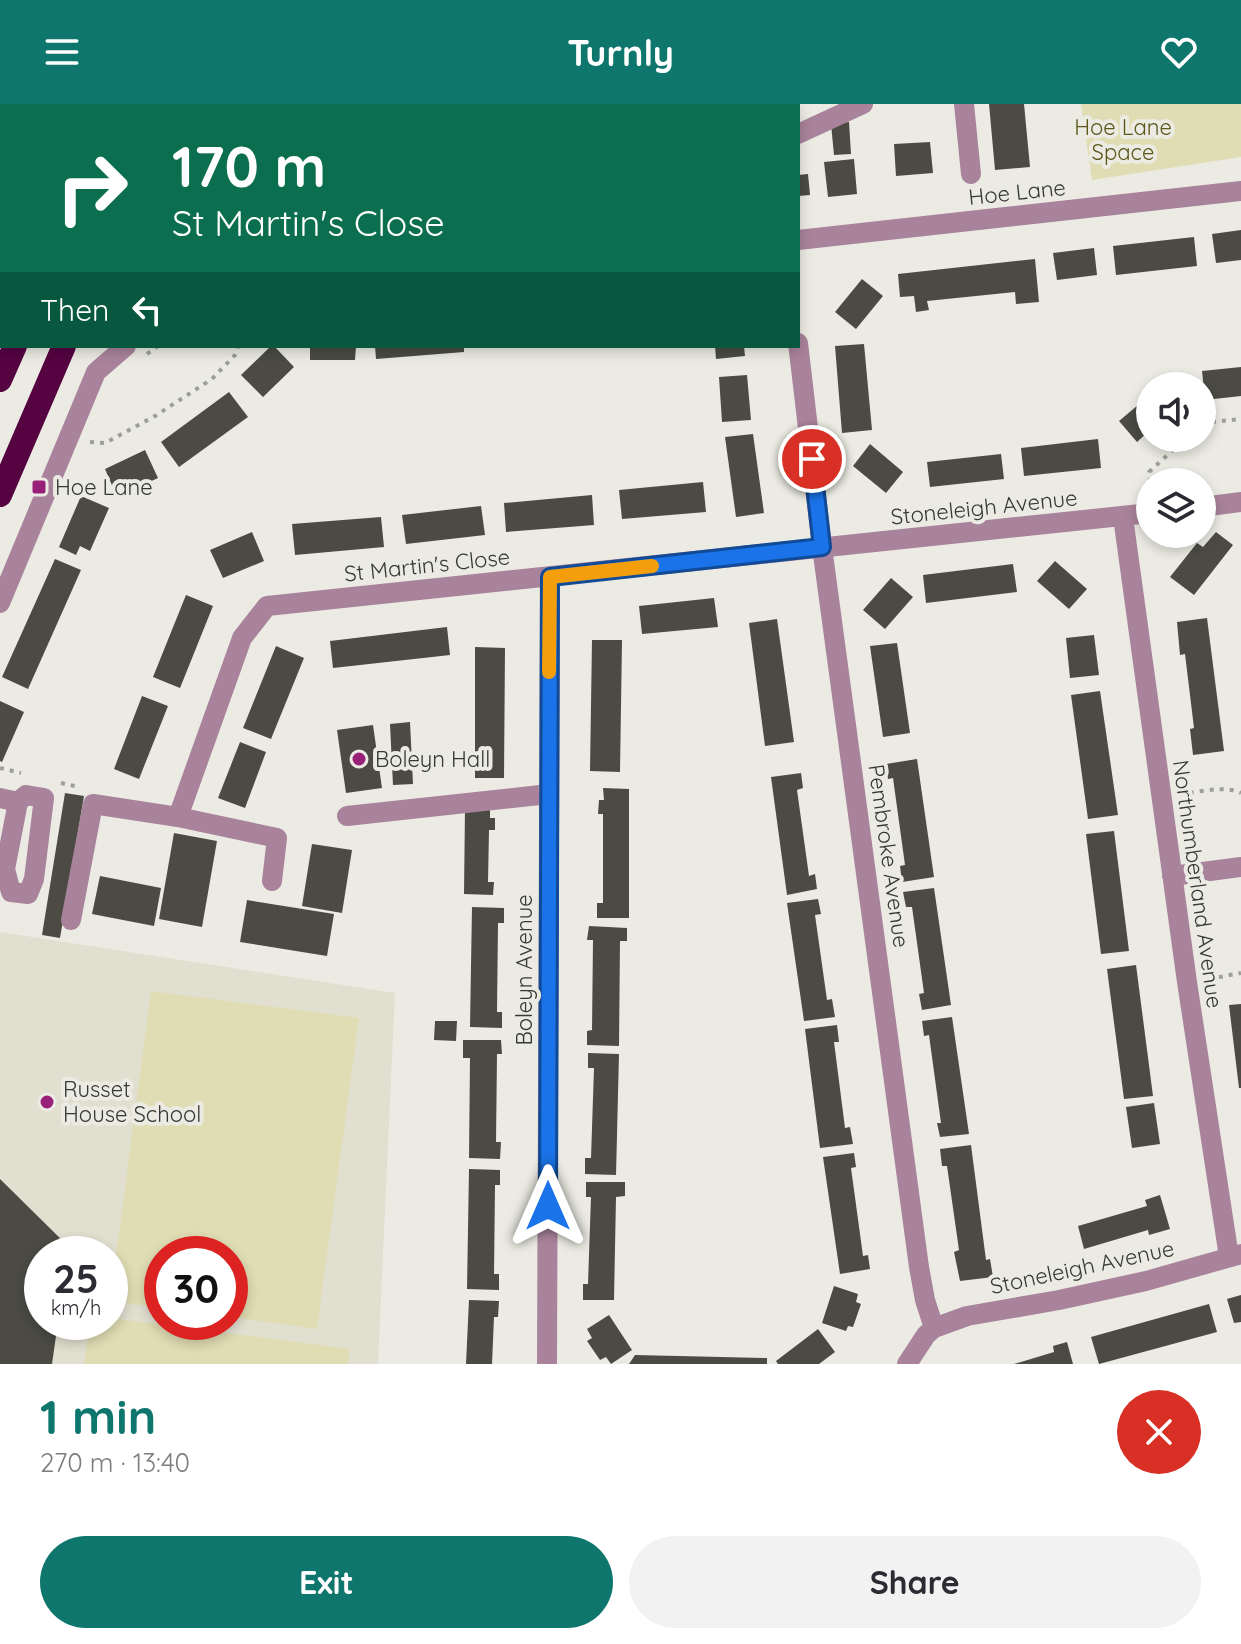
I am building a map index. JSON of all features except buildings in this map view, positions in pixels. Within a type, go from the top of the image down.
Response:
[{"type":"highway","points":[[0,380],[14,348]]},
{"type":"highway","points":[[0,495],[63,348]]},
{"type":"street","points":[[800,133],[863,104]]},
{"type":"street","points":[[964,104],[971,174]]},
{"type":"street","name":"Hoe Lane","points":[[800,240],[1241,191]]},
{"type":"street","points":[[0,603],[96,372],[124,348]]},
{"type":"street","name":"Pembroke Avenue","points":[[799,348],[822,547],[919,1267],[934,1328]]},
{"type":"street","points":[[1216,505],[1241,502]]},
{"type":"street","name":"Stoneleigh Avenue","points":[[822,547],[1136,515]]},
{"type":"street","name":"Northumberland Avenue","points":[[1123,517],[1187,982],[1235,1256]]},
{"type":"street","name":"St Martin's Close","points":[[178,817],[242,638],[267,606],[822,547]]},
{"type":"street","name":"Boleyn Avenue","points":[[547,1364],[550,577]]},
{"type":"street","points":[[347,816],[549,794]]},
{"type":"street","points":[[26,795],[44,798],[34,879],[28,894],[11,892],[2,869],[9,800],[26,795]]},
{"type":"street","points":[[71,920],[93,804],[178,817],[277,838],[272,881]]},
{"type":"street","points":[[1172,876],[1241,867]]},
{"type":"street","name":"Stoneleigh Avenue","points":[[934,1328],[967,1316],[1146,1281],[1235,1256]]},
{"type":"street","points":[[907,1364],[919,1343],[934,1328]]},
{"type":"path","points":[[151,351],[155,348]]},
{"type":"path","points":[[68,440],[105,443],[155,416],[212,379],[235,355],[237,348]]},
{"type":"path","points":[[1216,422],[1241,419]]},
{"type":"path","points":[[1153,468],[1171,452]]},
{"type":"path","points":[[1161,796],[1223,789],[1241,793]]},
{"type":"path","points":[[1187,982],[1241,973]]},
{"type":"shaded area","points":[[0,932],[395,993],[378,1364],[0,1364]]},
{"type":"green space","name":"Hoe Lane Space","points":[[1081,104],[1241,104],[1241,157],[1092,180]]},
{"type":"green space","points":[[151,991],[359,1018],[317,1329],[248,1319],[248,1236],[144,1236],[144,1306],[128,1303],[128,1236],[119,1236]]},
{"type":"green space","points":[[128,1320],[144,1322],[144,1340],[248,1340],[248,1336],[350,1349],[348,1364],[84,1364],[87,1340],[128,1340]]},
{"type":"slow traffic","points":[[549,672],[550,577],[652,566]]},
{"type":"place","name":"Hoe Lane","points":[[39,487]]},
{"type":"place","name":"Boleyn Hall","points":[[359,759]]},
{"type":"place","name":"Russet House School","points":[[47,1102]]},
{"type":"route","points":[[548,1206],[550,577],[822,547],[812,459]]}]
